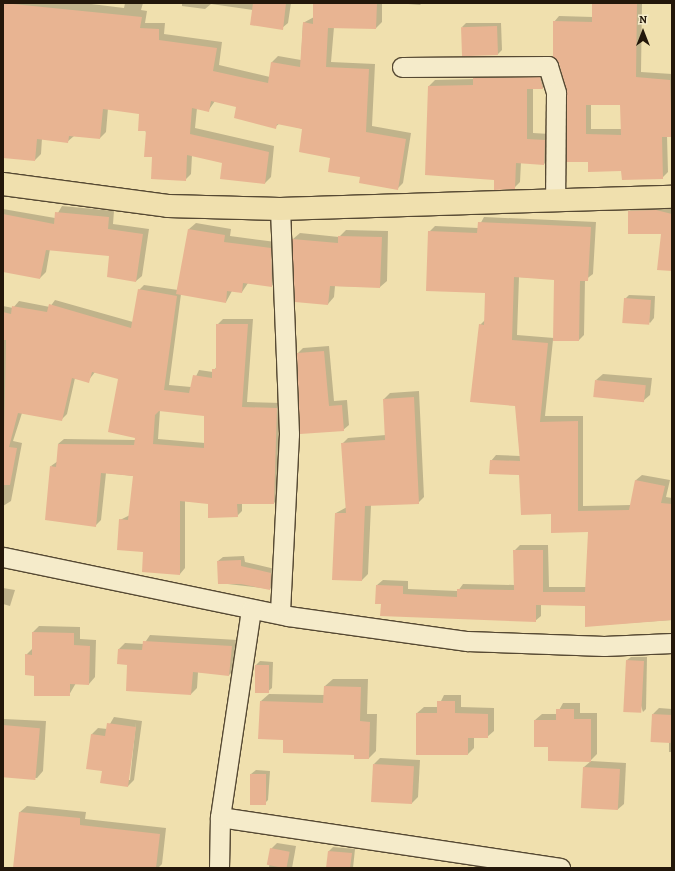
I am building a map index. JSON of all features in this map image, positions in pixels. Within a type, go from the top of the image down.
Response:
[{"type":"main road","points":[[3,184],[168,206],[280,209],[672,197]]},
{"type":"street","points":[[402,67],[548,66],[556,93],[555,201]]},
{"type":"street","points":[[280,209],[289,434],[280,614]]},
{"type":"street","points":[[3,557],[251,609],[467,641],[604,646],[672,643]]},
{"type":"street","points":[[219,868],[220,817],[251,609]]},
{"type":"street","points":[[220,817],[560,868]]},
{"type":"building","points":[[3,3],[142,17],[140,28],[159,29],[159,40],[217,48],[213,71],[268,83],[271,62],[300,67],[303,22],[313,24],[313,3],[377,3],[376,29],[328,28],[326,67],[369,69],[366,132],[406,139],[398,190],[359,183],[360,177],[328,172],[330,158],[299,152],[302,129],[277,124],[276,129],[234,118],[236,107],[211,101],[209,112],[192,108],[190,134],[269,152],[265,184],[220,179],[222,163],[187,155],[186,181],[151,179],[152,157],[144,157],[146,131],[138,131],[139,114],[103,109],[100,139],[69,136],[68,143],[37,139],[35,161],[3,158]]},
{"type":"building","points":[[253,3],[286,3],[283,30],[250,25]]},
{"type":"building","points":[[592,3],[637,3],[636,77],[670,80],[672,137],[662,137],[663,179],[622,180],[621,171],[588,172],[588,162],[566,162],[567,93],[559,63],[553,57],[553,21],[592,22]],"holes":[[[586,105],[620,105],[621,135],[586,134]]]},
{"type":"building","points":[[497,26],[498,55],[462,56],[461,27]]},
{"type":"building","points":[[540,77],[543,89],[527,89],[527,139],[545,140],[544,165],[516,163],[515,189],[494,190],[494,180],[425,175],[428,86],[473,85],[473,78]]},
{"type":"building","points":[[656,210],[672,214],[672,271],[657,270],[661,234],[628,234],[628,211]]},
{"type":"building","points":[[55,212],[109,217],[108,229],[143,234],[136,282],[107,277],[109,256],[46,250],[40,279],[3,272],[3,214],[54,224]]},
{"type":"building","points":[[478,222],[591,227],[588,281],[580,281],[579,341],[553,341],[554,280],[514,277],[512,340],[548,343],[540,422],[578,421],[578,511],[629,510],[635,480],[665,486],[661,503],[672,504],[672,620],[585,627],[585,606],[536,605],[536,622],[380,616],[381,604],[375,604],[376,585],[403,586],[403,594],[457,597],[457,589],[514,590],[513,550],[543,550],[543,592],[585,592],[588,532],[551,533],[551,514],[521,515],[519,475],[489,474],[490,460],[520,461],[515,406],[470,402],[479,324],[484,325],[485,293],[426,291],[428,231],[477,233]]},
{"type":"building","points":[[188,229],[225,235],[224,242],[271,248],[272,287],[243,283],[242,293],[227,291],[226,303],[176,294]]},
{"type":"building","points":[[338,236],[382,237],[380,288],[330,286],[328,305],[295,302],[292,239],[338,243]]},
{"type":"building","points":[[138,289],[177,296],[164,390],[189,393],[193,375],[212,378],[212,369],[216,369],[216,324],[248,324],[242,407],[277,408],[274,504],[237,504],[238,517],[208,518],[208,504],[180,501],[180,575],[142,572],[143,552],[117,550],[119,519],[128,520],[133,476],[101,473],[96,527],[45,520],[50,466],[56,467],[58,444],[134,445],[135,438],[108,432],[118,379],[92,372],[89,383],[72,378],[62,421],[18,413],[9,447],[17,448],[10,485],[3,485],[6,340],[3,340],[3,312],[11,314],[12,306],[47,312],[49,304],[131,328]],"holes":[[[159,411],[204,416],[204,448],[153,444],[155,415]]]},
{"type":"building","points":[[624,298],[651,300],[649,325],[622,323]]},
{"type":"building","points":[[324,351],[329,406],[342,405],[344,431],[300,434],[297,353]]},
{"type":"building","points":[[595,380],[646,385],[644,402],[593,397]]},
{"type":"building","points":[[414,397],[419,504],[365,506],[362,581],[332,580],[335,513],[346,513],[341,443],[385,440],[383,399]]},
{"type":"building","points":[[241,560],[241,566],[271,573],[270,590],[241,584],[218,584],[217,561]]},
{"type":"building","points":[[32,632],[74,633],[74,645],[90,646],[89,685],[70,684],[70,696],[34,696],[34,676],[25,675],[25,654],[32,655]]},
{"type":"building","points":[[143,641],[232,646],[229,676],[193,672],[191,695],[126,691],[127,665],[117,664],[118,649],[142,650]]},
{"type":"building","points":[[626,660],[644,661],[641,713],[623,712]]},
{"type":"building","points":[[255,665],[269,665],[269,693],[255,693]]},
{"type":"building","points":[[324,686],[361,687],[360,721],[370,722],[369,759],[354,759],[354,755],[283,753],[283,740],[258,739],[260,701],[323,703]]},
{"type":"building","points":[[437,701],[455,701],[455,713],[488,714],[488,738],[468,738],[468,755],[416,755],[416,713],[437,713]]},
{"type":"building","points":[[556,709],[574,709],[574,719],[591,719],[591,762],[548,761],[548,747],[534,747],[534,720],[556,720]]},
{"type":"building","points":[[652,714],[672,715],[671,743],[651,742]]},
{"type":"building","points":[[107,723],[136,727],[128,787],[100,783],[102,771],[86,769],[91,734],[105,736]]},
{"type":"building","points":[[3,725],[40,728],[35,780],[3,777]]},
{"type":"building","points":[[373,764],[414,766],[412,804],[371,802]]},
{"type":"building","points":[[583,767],[620,769],[618,810],[581,808]]},
{"type":"building","points":[[250,774],[266,774],[266,805],[250,805]]},
{"type":"building","points":[[19,812],[80,818],[80,825],[160,834],[156,868],[13,868]]},
{"type":"building","points":[[270,848],[290,852],[286,868],[267,865]]},
{"type":"building","points":[[328,851],[352,853],[350,868],[326,868]]}]
